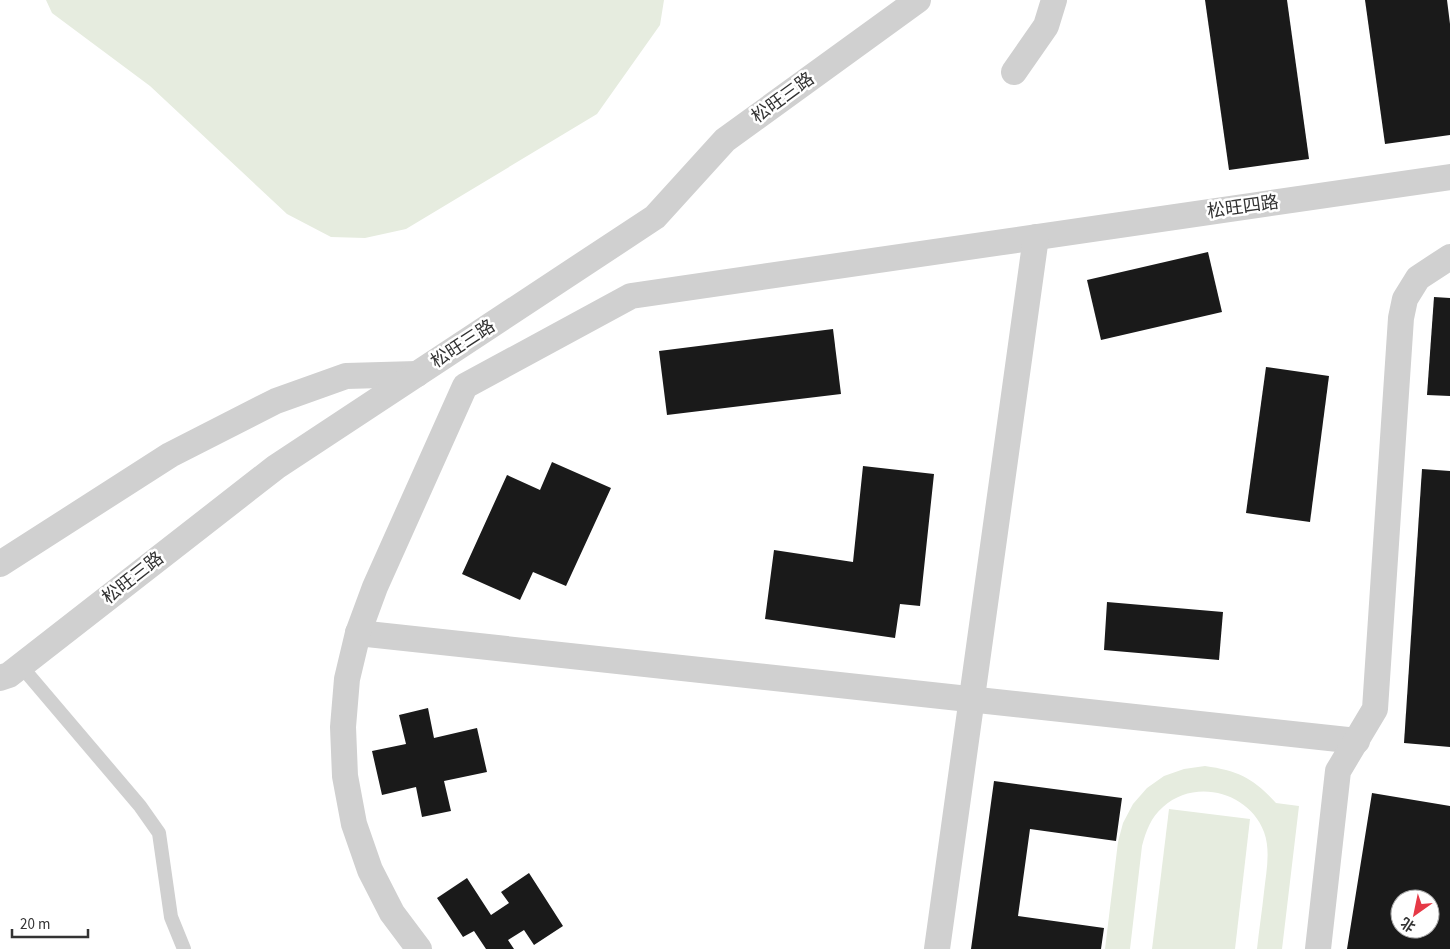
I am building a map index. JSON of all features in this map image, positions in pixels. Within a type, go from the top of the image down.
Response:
[{"type":"street","name":"松旺三路","points":[[10,672],[276,467],[655,218],[725,140],[918,0]]},
{"type":"street","points":[[1014,72],[1046,26],[1054,0]]},
{"type":"street","name":"松旺四路","points":[[419,949],[392,913],[370,870],[354,824],[345,776],[343,727],[347,679],[358,633],[375,586],[465,386],[631,296],[1450,177]]},
{"type":"street","points":[[937,949],[1036,237]]},
{"type":"street","points":[[1318,949],[1338,771],[1375,709],[1401,318],[1405,299],[1418,278],[1450,257]]},
{"type":"street","points":[[0,564],[170,455],[276,401],[346,376],[418,374]]},
{"type":"street","points":[[358,633],[1357,741]]},
{"type":"lane","points":[[10,672],[140,806],[159,833],[171,917],[184,949]]},
{"type":"shaded area","points":[[46,0],[664,0],[660,25],[597,114],[406,229],[365,238],[331,237],[287,214],[150,86],[52,13]]},
{"type":"shaded area","points":[[1205,766],[1227,770],[1245,777],[1260,787],[1276,803],[1299,806],[1282,949],[1257,949],[1267,862],[1264,832],[1257,818],[1246,807],[1234,799],[1220,794],[1205,792],[1190,793],[1176,798],[1163,807],[1152,820],[1142,846],[1130,949],[1105,949],[1118,842],[1123,823],[1133,804],[1147,788],[1164,776],[1184,769]]},
{"type":"shaded area","points":[[1169,809],[1250,819],[1235,949],[1152,949]]},
{"type":"building","points":[[1205,0],[1287,0],[1309,159],[1229,170]]},
{"type":"building","points":[[1365,0],[1447,0],[1450,24],[1450,135],[1385,144]]},
{"type":"building","points":[[1208,252],[1222,312],[1101,340],[1087,280]]},
{"type":"building","points":[[1434,297],[1450,298],[1450,396],[1427,395]]},
{"type":"building","points":[[833,329],[841,394],[667,415],[659,351]]},
{"type":"building","points":[[1266,367],[1329,376],[1310,522],[1246,513]]},
{"type":"building","points":[[552,462],[611,488],[566,586],[533,572],[520,600],[462,574],[507,475],[540,490]]},
{"type":"building","points":[[863,466],[934,474],[920,606],[900,604],[895,638],[765,619],[774,550],[853,562]]},
{"type":"building","points":[[1422,469],[1450,471],[1450,747],[1404,743]]},
{"type":"building","points":[[1107,602],[1223,612],[1219,660],[1104,650]]},
{"type":"building","points":[[428,708],[434,738],[477,728],[487,772],[444,781],[451,811],[422,817],[416,787],[382,795],[372,751],[406,744],[399,715]]},
{"type":"building","points":[[994,781],[1122,798],[1116,841],[1030,829],[1018,916],[1104,928],[1101,949],[971,949]]},
{"type":"building","points":[[1372,793],[1450,806],[1450,949],[1347,949]]},
{"type":"building","points":[[529,873],[563,926],[534,945],[524,930],[508,940],[514,949],[486,949],[474,931],[463,937],[437,898],[467,878],[491,915],[509,903],[501,892]]}]
